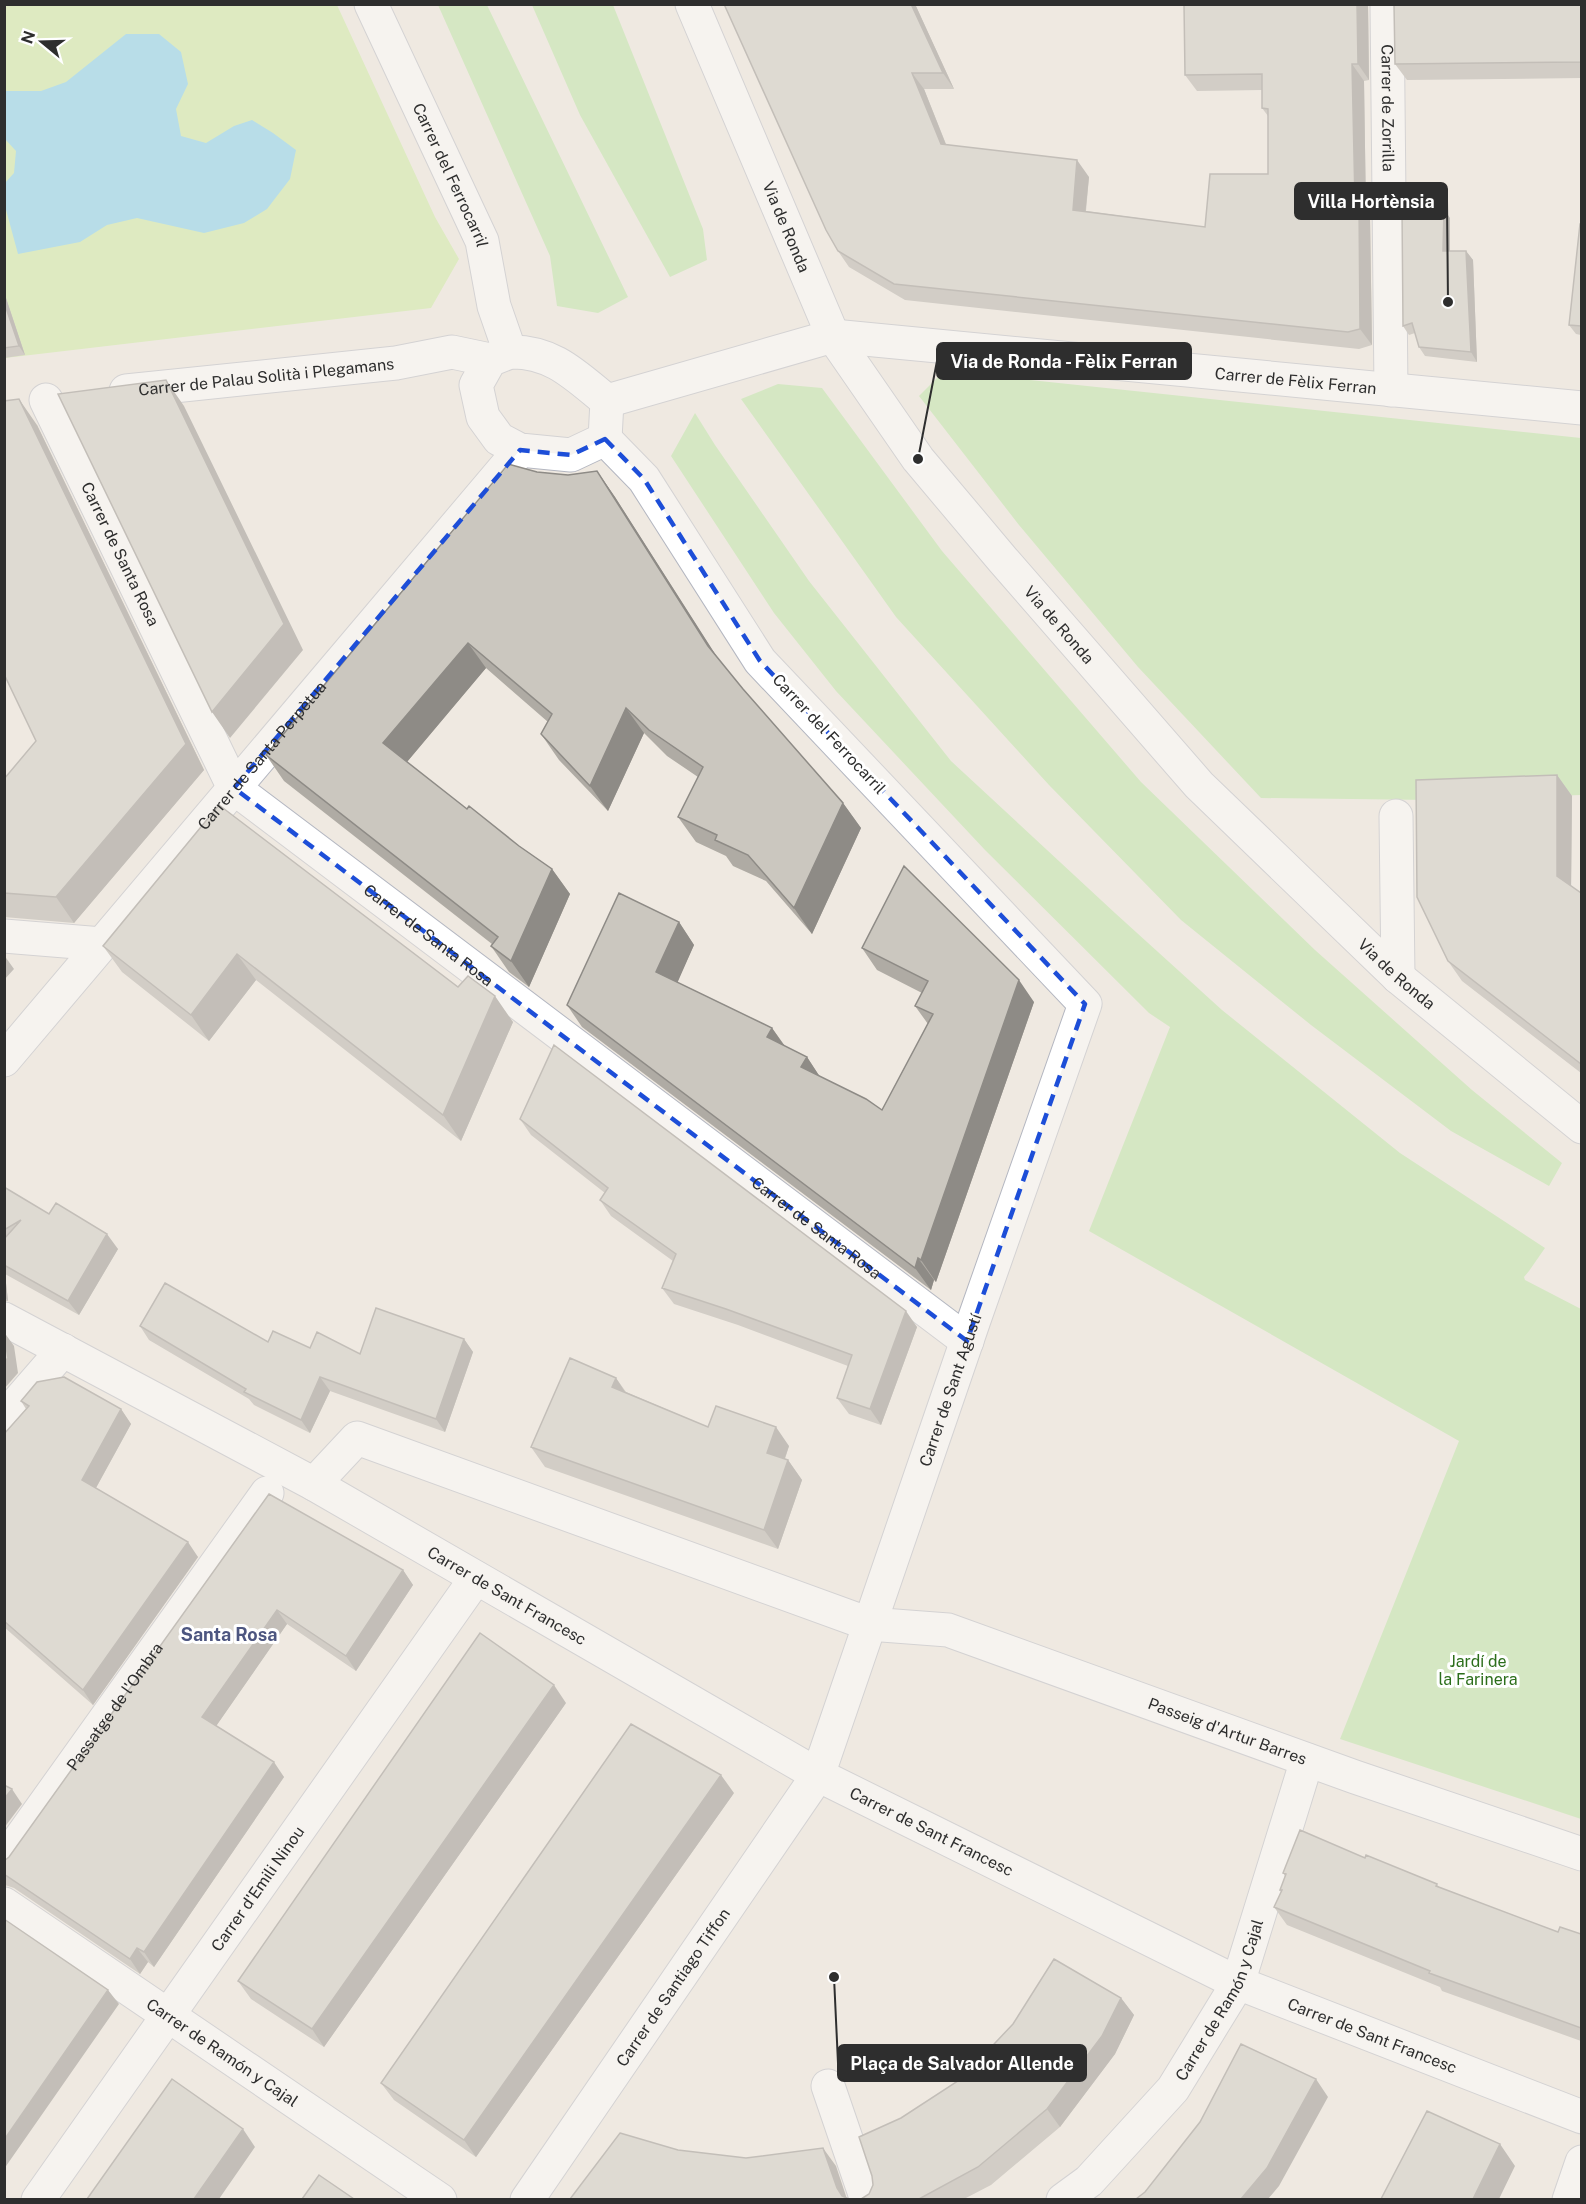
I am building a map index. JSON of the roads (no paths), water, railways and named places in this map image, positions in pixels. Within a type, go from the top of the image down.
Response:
[{"type":"street","name":"Carrer del Ferrocarril","points":[[371,4],[482,241],[494,306],[500,356]]},
{"type":"street","name":"Via de Ronda","points":[[692,4],[833,336],[918,459],[1207,793],[1398,977],[1581,1127]]},
{"type":"street","name":"Carrer de Zorrilla","points":[[1387,4],[1391,390]]},
{"type":"street","points":[[607,402],[833,336]]},
{"type":"street","name":"Carrer de Fèlix Ferran","points":[[833,336],[1581,408]]},
{"type":"street","points":[[527,351],[547,357],[573,373],[607,402],[605,439],[571,455],[520,450],[499,439],[483,417],[476,385],[500,356],[527,351]]},
{"type":"street","name":"Carrer de Palau Solità i Plegamans","points":[[13,403],[396,363],[452,352],[500,356]]},
{"type":"street","name":"Carrer de Santa Rosa","points":[[71,397],[234,788],[967,1341]]},
{"type":"street","name":"Carrer del Ferrocarril","points":[[605,439],[644,479],[760,662],[1085,1004]]},
{"type":"street","name":"Carrer de Santa Perpètua","points":[[4,1060],[520,450]]},
{"type":"street","points":[[1396,816],[1398,977]]},
{"type":"street","points":[[4,936],[102,944]]},
{"type":"street","name":"Carrer de Sant Agustí","points":[[818,1775],[1085,1004]]},
{"type":"street","name":"Carrer de Sant Francesc","points":[[4,1318],[314,1484],[818,1775],[1238,1983],[1581,2117]]},
{"type":"street","points":[[4,1418],[63,1350]]},
{"type":"street","points":[[314,1484],[357,1438],[869,1624]]},
{"type":"street","name":"Passatge de l'Ombra","points":[[4,1861],[267,1493]]},
{"type":"street","name":"Carrer d'Emili Ninou","points":[[38,2199],[476,1578]]},
{"type":"street","name":"Passeig d'Artur Barres","points":[[869,1624],[948,1630],[1306,1760],[1581,1854]]},
{"type":"street","name":"Carrer de Ramón y Cajal","points":[[1063,2199],[1089,2181],[1173,2089],[1238,1983],[1306,1760]]},
{"type":"street","name":"Carrer de Santiago Tiffon","points":[[527,2199],[818,1775]]},
{"type":"street","name":"Carrer de Ramón y Cajal","points":[[4,1904],[440,2199]]},
{"type":"street","points":[[828,2086],[867,2199]]},
{"type":"street","points":[[1569,2199],[1581,2162]]},
{"type":"water","points":[[126,34],[159,34],[181,52],[188,84],[176,109],[181,136],[206,143],[234,126],[252,120],[296,150],[290,179],[267,209],[244,223],[204,233],[137,218],[107,225],[80,242],[18,254],[5,206],[5,183],[14,173],[16,151],[5,139],[5,91],[41,91],[66,82]]},
{"type":"place","name":"Villa Hortènsia","points":[[1448,302]]},
{"type":"place","name":"Via de Ronda - Fèlix Ferran","points":[[918,459]]},
{"type":"place","name":"Plaça de Salvador Allende","points":[[834,1977]]},
{"type":"district","name":"Santa Rosa","points":[[229,1634]]},
{"type":"park label","name":"Jardí de la Farinera","points":[[1478,1670]]}]
